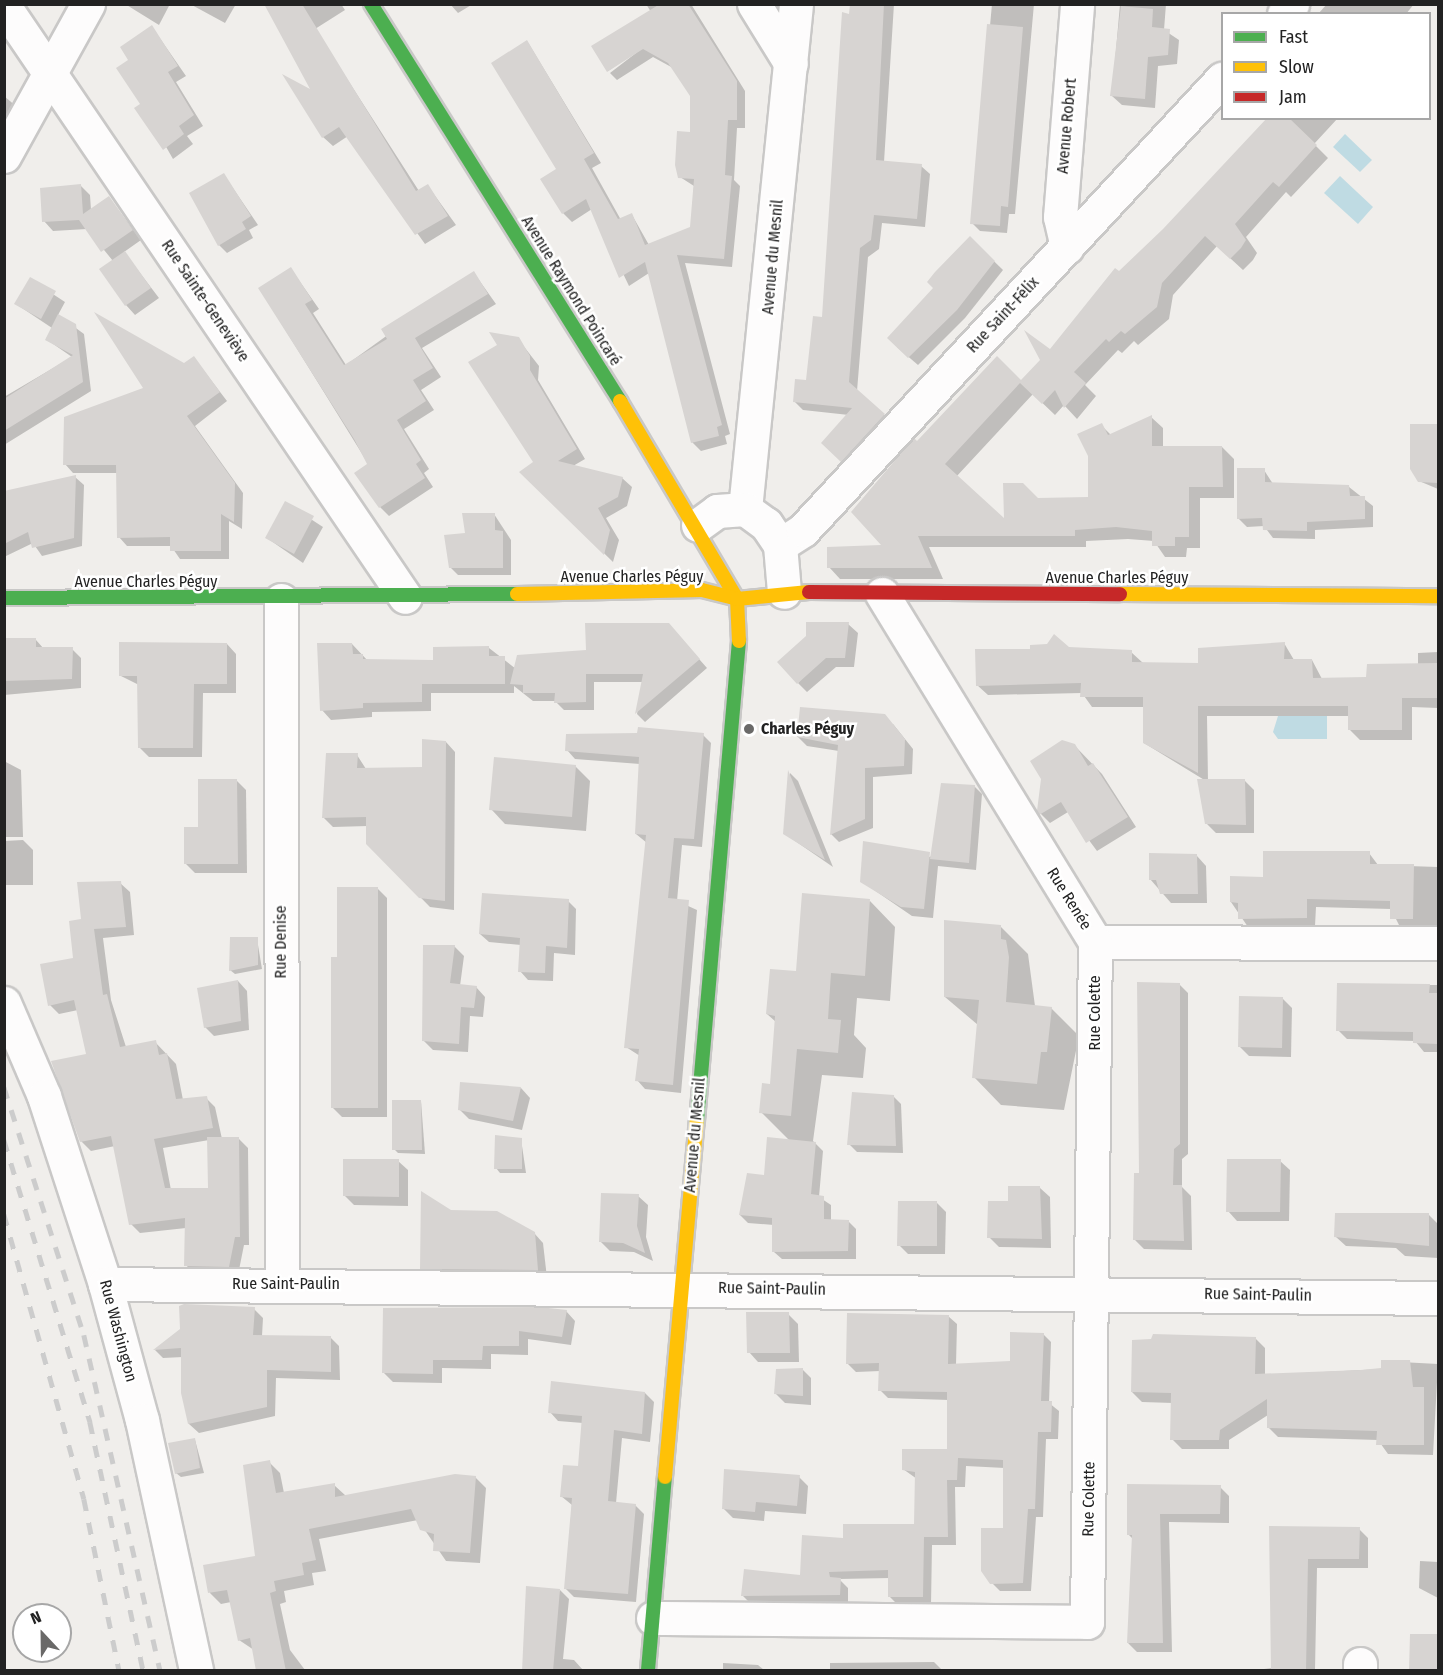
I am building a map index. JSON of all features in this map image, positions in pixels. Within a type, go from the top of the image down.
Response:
[{"type":"street","points":[[4,156],[88,4]]},
{"type":"street","name":"Avenue Raymond Poincaré","points":[[371,4],[698,525],[737,599]]},
{"type":"street","points":[[754,4],[791,64]]},
{"type":"street","name":"Avenue du Mesnil","points":[[745,509],[796,4]]},
{"type":"street","name":"Avenue Robert","points":[[1067,247],[1059,217],[1077,4]]},
{"type":"street","name":"Rue Sainte-Geneviève","points":[[4,6],[405,597]]},
{"type":"street","name":"Rue Saint-Félix","points":[[780,545],[803,530],[1221,80]]},
{"type":"street","points":[[698,525],[717,511],[745,509],[766,524],[780,545],[784,592]]},
{"type":"street","name":"Avenue Charles Péguy","points":[[4,598],[281,600],[702,590],[737,599],[784,592],[1438,596]]},
{"type":"street","name":"Rue Renée","points":[[882,594],[1095,942],[1438,943]]},
{"type":"street","name":"Avenue du Mesnil","points":[[648,1671],[740,629],[737,599]]},
{"type":"street","name":"Rue Denise","points":[[281,600],[282,1284]]},
{"type":"street","name":"Rue Colette","points":[[653,1618],[1087,1622],[1095,942]]},
{"type":"street","name":"Rue Washington","points":[[4,1003],[44,1096],[105,1284],[142,1420],[196,1671]]},
{"type":"street","name":"Rue Saint-Paulin","points":[[105,1284],[282,1284],[1438,1298]]},
{"type":"water","points":[[1345,134],[1372,160],[1360,172],[1333,147]]},
{"type":"water","points":[[1340,176],[1373,207],[1358,224],[1324,193]]},
{"type":"water","points":[[1278,716],[1327,716],[1327,739],[1278,739],[1273,732]]},
{"type":"building","points":[[264,4],[302,4],[416,191],[428,184],[448,216],[415,235],[339,127],[322,138],[282,74],[310,89]]},
{"type":"building","points":[[660,4],[688,4],[737,81],[737,120],[728,120],[725,175],[732,176],[724,259],[677,255],[722,425],[717,427],[719,436],[691,443],[645,262],[619,278],[586,199],[562,214],[540,179],[556,169],[491,63],[527,40],[594,153],[584,159],[618,219],[632,213],[645,245],[690,227],[694,179],[678,178],[675,165],[677,131],[690,132],[690,96],[668,63],[643,49],[607,72],[591,46]]},
{"type":"building","points":[[850,4],[884,4],[876,160],[922,164],[917,219],[874,215],[871,240],[860,248],[849,382],[885,414],[841,462],[821,443],[852,408],[793,402],[795,379],[806,380],[813,316],[822,317],[842,12],[849,14]]},
{"type":"building","points":[[1121,6],[1153,9],[1152,27],[1170,29],[1168,55],[1148,57],[1145,99],[1110,96]]},
{"type":"building","points":[[987,24],[1023,27],[1008,207],[1001,206],[1000,226],[970,224]]},
{"type":"building","points":[[152,25],[178,66],[168,72],[194,115],[179,126],[184,134],[163,150],[134,108],[140,104],[116,68],[128,60],[120,47]]},
{"type":"building","points":[[1265,120],[1291,120],[1317,145],[1279,187],[1273,182],[1235,224],[1246,240],[1230,259],[1205,236],[1162,283],[1157,307],[1125,334],[1121,331],[1109,342],[1106,339],[1074,372],[1086,383],[1064,408],[1055,390],[1042,404],[1020,383],[945,464],[1004,518],[1003,483],[1023,483],[1038,498],[1088,497],[1088,456],[1077,434],[1102,423],[1108,435],[1152,415],[1152,446],[1222,446],[1223,487],[1189,487],[1189,537],[1175,537],[1175,546],[1152,546],[1152,531],[1116,527],[1075,530],[1075,536],[918,536],[932,568],[827,568],[827,547],[881,545],[851,512],[914,438],[917,441],[997,356],[1021,380],[1040,360],[1024,330],[1050,349],[1115,268],[1119,271],[1163,229]]},
{"type":"building","points":[[224,173],[251,216],[242,222],[246,229],[218,246],[189,193]]},
{"type":"building","points":[[81,184],[83,214],[109,196],[133,230],[101,252],[79,220],[42,222],[40,188]]},
{"type":"building","points":[[970,236],[995,261],[957,310],[908,358],[887,338],[933,288],[927,282],[935,272]]},
{"type":"building","points":[[125,251],[151,288],[125,306],[99,269]]},
{"type":"building","points":[[291,267],[312,300],[305,304],[344,365],[387,339],[381,329],[474,271],[488,294],[415,338],[433,368],[413,380],[426,401],[397,420],[421,460],[416,464],[425,478],[379,508],[354,473],[367,464],[354,439],[258,288]]},
{"type":"building","points":[[30,277],[56,291],[41,319],[14,304]]},
{"type":"building","points":[[94,312],[184,363],[194,356],[220,392],[187,416],[235,483],[234,522],[221,514],[221,551],[170,551],[170,537],[117,538],[116,465],[63,465],[64,417],[143,388]]},
{"type":"building","points":[[58,314],[76,324],[83,382],[4,431],[4,399],[73,355],[45,340]]},
{"type":"building","points":[[489,332],[519,337],[530,356],[530,370],[577,449],[558,461],[623,477],[618,497],[598,508],[610,530],[604,555],[519,472],[533,462],[468,362],[497,345]]},
{"type":"building","points":[[1410,424],[1438,424],[1438,483],[1418,482],[1410,469]]},
{"type":"building","points":[[1237,468],[1265,468],[1265,482],[1349,485],[1350,496],[1365,496],[1365,519],[1307,522],[1307,531],[1263,530],[1262,518],[1237,519]]},
{"type":"building","points":[[76,475],[74,538],[32,548],[28,532],[4,544],[4,491]]},
{"type":"building","points":[[285,501],[314,516],[294,554],[265,538]]},
{"type":"building","points":[[462,513],[495,513],[495,530],[503,531],[503,568],[449,568],[444,535],[465,533]]},
{"type":"building","points":[[806,622],[849,622],[845,658],[826,658],[797,684],[777,662],[806,636]]},
{"type":"building","points":[[585,623],[669,623],[700,659],[635,714],[643,674],[586,674],[586,702],[554,703],[555,693],[523,693],[523,685],[510,684],[517,655],[586,650]]},
{"type":"building","points":[[1054,634],[1069,647],[1132,650],[1132,662],[1198,663],[1198,648],[1285,642],[1284,659],[1312,659],[1313,678],[1366,677],[1367,664],[1438,663],[1438,698],[1402,698],[1402,730],[1348,730],[1348,706],[1198,706],[1198,773],[1143,743],[1143,697],[1080,697],[1081,683],[976,686],[975,649],[1030,649],[1030,645],[1047,644]]},
{"type":"building","points":[[4,638],[36,638],[36,647],[73,647],[72,679],[4,681]]},
{"type":"building","points":[[119,642],[227,643],[227,684],[194,684],[193,748],[138,748],[137,676],[119,676]]},
{"type":"building","points":[[317,643],[352,643],[353,654],[363,654],[363,659],[433,660],[433,647],[489,646],[489,656],[505,656],[505,684],[422,684],[422,702],[363,703],[363,708],[320,711]]},
{"type":"building","points":[[800,707],[885,714],[905,739],[904,766],[865,768],[865,819],[830,835],[838,745],[797,737]]},
{"type":"building","points":[[638,727],[704,733],[694,839],[674,838],[668,898],[689,900],[673,1085],[635,1081],[639,1049],[624,1048],[646,835],[635,834],[639,757],[565,751],[566,734],[637,733]]},
{"type":"building","points":[[422,739],[446,741],[445,901],[419,898],[366,844],[366,817],[322,818],[326,753],[358,753],[357,768],[422,767]]},
{"type":"building","points":[[1062,740],[1075,744],[1088,766],[1093,763],[1128,817],[1086,843],[1061,802],[1039,815],[1037,811],[1041,779],[1030,761]]},
{"type":"building","points":[[494,757],[576,765],[572,817],[489,810]]},
{"type":"building","points":[[788,770],[825,860],[783,834]]},
{"type":"building","points":[[198,779],[237,779],[238,864],[184,864],[184,827],[198,827]]},
{"type":"building","points":[[1197,779],[1245,779],[1246,825],[1205,824]]},
{"type":"building","points":[[941,783],[975,785],[969,863],[930,859]]},
{"type":"building","points":[[863,841],[930,852],[924,909],[901,907],[860,882]]},
{"type":"building","points":[[1263,851],[1370,851],[1370,864],[1414,864],[1413,919],[1390,919],[1390,901],[1307,899],[1307,918],[1238,919],[1238,903],[1230,902],[1230,876],[1263,877]]},
{"type":"building","points":[[1149,853],[1197,854],[1198,894],[1160,894],[1156,880],[1149,880]]},
{"type":"building","points":[[121,881],[126,927],[94,929],[103,995],[107,994],[120,1047],[156,1040],[159,1055],[167,1053],[176,1099],[207,1096],[213,1128],[154,1139],[165,1188],[208,1188],[207,1137],[239,1137],[240,1237],[235,1237],[229,1267],[184,1266],[185,1218],[129,1225],[111,1136],[80,1142],[51,1061],[86,1054],[74,1000],[48,1006],[40,964],[73,958],[69,921],[81,919],[77,882]]},
{"type":"building","points":[[337,887],[378,887],[378,1108],[331,1108],[331,957],[337,957]]},
{"type":"building","points":[[482,893],[569,899],[567,948],[546,946],[545,973],[518,972],[520,938],[479,934]]},
{"type":"building","points":[[802,893],[870,899],[865,976],[831,973],[828,1019],[841,1020],[838,1053],[797,1049],[791,1116],[759,1113],[762,1083],[770,1084],[775,1016],[766,1014],[770,969],[796,971]]},
{"type":"building","points":[[944,920],[1001,925],[1001,939],[1006,940],[1009,957],[1006,1002],[1052,1007],[1047,1052],[1041,1052],[1037,1084],[972,1078],[979,1000],[944,997]]},
{"type":"building","points":[[230,937],[258,937],[258,965],[229,971]]},
{"type":"building","points":[[423,945],[455,945],[450,983],[477,986],[474,1008],[461,1007],[459,1044],[422,1041]]},
{"type":"building","points":[[238,980],[241,1021],[204,1028],[197,988]]},
{"type":"building","points":[[1137,982],[1180,983],[1180,1144],[1174,1149],[1173,1185],[1182,1185],[1184,1241],[1133,1240],[1134,1173],[1139,1173]]},
{"type":"building","points":[[1337,983],[1430,984],[1429,993],[1438,993],[1438,1044],[1413,1043],[1413,1032],[1336,1031]]},
{"type":"building","points":[[1239,996],[1283,997],[1282,1048],[1238,1047]]},
{"type":"building","points":[[460,1082],[521,1087],[513,1121],[458,1110]]},
{"type":"building","points":[[852,1092],[894,1095],[896,1146],[847,1145]]},
{"type":"building","points":[[392,1100],[421,1100],[422,1150],[392,1150]]},
{"type":"building","points":[[495,1135],[522,1138],[522,1169],[494,1169]]},
{"type":"building","points":[[767,1137],[816,1142],[811,1194],[824,1196],[824,1219],[849,1220],[848,1251],[772,1252],[772,1218],[739,1215],[747,1173],[764,1175]]},
{"type":"building","points":[[343,1159],[399,1159],[399,1197],[343,1196]]},
{"type":"building","points":[[1227,1159],[1281,1159],[1280,1212],[1226,1212]]},
{"type":"building","points":[[1008,1186],[1040,1186],[1042,1239],[987,1238],[988,1201],[1008,1201]]},
{"type":"building","points":[[421,1191],[451,1210],[497,1211],[535,1232],[538,1270],[420,1269]]},
{"type":"building","points":[[601,1193],[639,1194],[637,1226],[645,1253],[623,1243],[599,1242]]},
{"type":"building","points":[[898,1201],[937,1201],[937,1246],[897,1246]]},
{"type":"building","points":[[1335,1213],[1429,1213],[1429,1246],[1334,1237]]},
{"type":"building","points":[[184,1304],[255,1307],[253,1335],[331,1336],[331,1372],[267,1370],[267,1407],[188,1424],[181,1393],[181,1348],[153,1350],[180,1329],[179,1306]]},
{"type":"building","points":[[539,1307],[567,1310],[562,1337],[519,1331],[519,1346],[483,1346],[482,1360],[433,1360],[433,1374],[382,1373],[383,1308]]},
{"type":"building","points":[[746,1312],[789,1312],[790,1353],[747,1353]]},
{"type":"building","points":[[847,1313],[949,1315],[948,1364],[1010,1361],[1010,1332],[1044,1333],[1041,1401],[1052,1401],[1051,1432],[1038,1432],[1035,1509],[1028,1509],[1023,1583],[990,1584],[981,1571],[981,1528],[1003,1528],[1003,1460],[958,1458],[957,1480],[947,1480],[948,1537],[924,1537],[923,1597],[888,1597],[888,1570],[829,1572],[830,1577],[841,1578],[840,1595],[741,1596],[744,1569],[800,1575],[802,1535],[843,1538],[843,1524],[914,1524],[915,1472],[902,1470],[902,1449],[947,1449],[947,1392],[878,1391],[879,1363],[846,1364]]},
{"type":"building","points":[[1153,1334],[1256,1337],[1255,1374],[1361,1370],[1381,1368],[1381,1360],[1410,1360],[1413,1387],[1424,1387],[1424,1445],[1376,1445],[1377,1431],[1267,1428],[1267,1399],[1220,1430],[1219,1440],[1170,1440],[1171,1393],[1131,1392],[1132,1340],[1151,1339]]},
{"type":"building","points":[[803,1368],[803,1396],[774,1394],[776,1369]]},
{"type":"building","points":[[551,1381],[645,1392],[642,1434],[614,1430],[608,1501],[636,1504],[628,1594],[564,1589],[572,1498],[560,1497],[563,1465],[578,1466],[582,1416],[548,1413]]},
{"type":"building","points":[[195,1438],[200,1468],[175,1474],[168,1443]]},
{"type":"building","points":[[270,1460],[276,1493],[335,1483],[335,1497],[455,1474],[476,1476],[470,1553],[433,1551],[434,1534],[420,1530],[411,1509],[309,1529],[316,1560],[302,1563],[304,1575],[274,1581],[276,1591],[270,1593],[286,1671],[256,1671],[250,1638],[238,1641],[227,1590],[208,1593],[203,1565],[255,1556],[243,1465]]},
{"type":"building","points":[[724,1469],[800,1475],[797,1506],[756,1502],[755,1512],[722,1509]]},
{"type":"building","points":[[1127,1484],[1221,1485],[1220,1514],[1160,1514],[1163,1643],[1127,1643],[1132,1535],[1127,1535]]},
{"type":"building","points":[[1269,1526],[1360,1527],[1359,1559],[1308,1559],[1306,1671],[1271,1671]]},
{"type":"building","points":[[526,1586],[560,1589],[553,1671],[522,1671]]},
{"type":"building","points":[[1410,1634],[1438,1634],[1438,1671],[1409,1671]]},
{"type":"railway","points":[[4,1087],[84,1335],[160,1670]]},
{"type":"railway","points":[[4,1140],[90,1422],[143,1670]]},
{"type":"railway","points":[[4,1214],[84,1499],[119,1670]]},
{"type":"traffic: fast","points":[[371,4],[620,401]]},
{"type":"traffic: fast","points":[[4,598],[517,594]]},
{"type":"traffic: fast","points":[[697,1121],[739,641]]},
{"type":"traffic: fast","points":[[648,1670],[665,1477]]},
{"type":"traffic: slow","points":[[620,401],[737,599],[739,641]]},
{"type":"traffic: slow","points":[[517,594],[702,590],[737,599],[809,592]]},
{"type":"traffic: slow","points":[[1120,594],[1438,596]]},
{"type":"traffic: slow","points":[[665,1477],[697,1121]]},
{"type":"traffic: jam","points":[[809,592],[1120,594]]},
{"type":"place","name":"Charles Péguy","points":[[749,729]]}]
